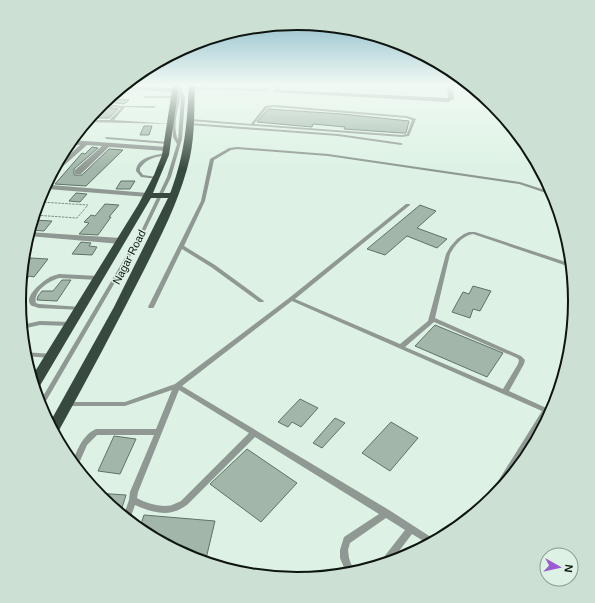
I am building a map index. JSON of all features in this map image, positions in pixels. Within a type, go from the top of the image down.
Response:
[{"type":"highway","name":"Nagar Road","points":[[37,379],[72,324],[148,195],[167,149],[173,112]]},
{"type":"highway","name":"Nagar Road","points":[[55,424],[128,289],[173,196],[184,166],[189,146],[191,112]]},
{"type":"highway","points":[[148,195],[173,196]]},
{"type":"street","points":[[78,172],[107,141]]},
{"type":"street","points":[[78,142],[107,141],[167,149]]},
{"type":"street","points":[[66,160],[86,143]]},
{"type":"street","points":[[51,189],[148,195]]},
{"type":"street","points":[[34,234],[121,241]]},
{"type":"lane","points":[[112,121],[117,112]]},
{"type":"lane","points":[[176,112],[174,132],[178,143]]},
{"type":"lane","points":[[44,399],[144,229],[160,196],[174,163],[180,139],[182,112]]},
{"type":"lane","points":[[252,124],[262,112]]},
{"type":"lane","points":[[190,122],[252,124],[408,135],[414,119],[407,117],[348,112]]},
{"type":"lane","points":[[94,121],[171,124]]},
{"type":"lane","points":[[190,122],[338,135],[401,144]]},
{"type":"lane","points":[[151,306],[203,201],[212,159],[217,155],[233,148],[328,155],[520,183],[546,193]]},
{"type":"lane","points":[[156,178],[142,176],[138,171],[138,168],[142,161],[167,149]]},
{"type":"lane","points":[[66,404],[125,404],[177,386],[292,298],[408,205]]},
{"type":"lane","points":[[401,348],[433,319],[448,254],[452,246],[468,232],[567,264]]},
{"type":"lane","points":[[181,246],[213,266],[261,301]]},
{"type":"lane","points":[[81,309],[38,306],[33,304],[32,298],[37,289],[52,278],[60,276],[99,278]]},
{"type":"lane","points":[[292,298],[401,348],[546,410]]},
{"type":"lane","points":[[433,319],[519,357],[522,360],[505,392]]},
{"type":"lane","points":[[27,324],[39,322],[72,324]]},
{"type":"lane","points":[[31,355],[52,356]]},
{"type":"lane","points":[[128,514],[134,492],[177,386]]},
{"type":"lane","points":[[177,386],[428,540]]},
{"type":"lane","points":[[509,473],[538,428]]},
{"type":"lane","points":[[77,459],[84,444],[96,432],[158,432]]},
{"type":"lane","points":[[133,500],[138,504],[165,509],[174,508],[184,503],[254,433]]},
{"type":"lane","points":[[350,568],[346,564],[343,556],[344,546],[347,540],[386,514]]},
{"type":"lane","points":[[388,558],[411,529]]},
{"type":"path","points":[[39,216],[77,218],[88,205],[45,202]]},
{"type":"building","points":[[104,112],[115,112],[109,118],[97,118]]},
{"type":"building","points":[[265,112],[314,112],[409,121],[406,133],[344,129],[345,127],[313,124],[312,127],[257,122]]},
{"type":"building","points":[[144,126],[152,126],[149,135],[140,135]]},
{"type":"building","points":[[92,147],[98,148],[74,169],[74,175],[82,175],[109,149],[123,150],[86,186],[55,184],[82,153],[85,154]]},
{"type":"building","points":[[121,181],[135,181],[130,189],[116,189]]},
{"type":"building","points":[[76,193],[87,194],[80,202],[69,201]]},
{"type":"building","points":[[105,204],[119,205],[109,217],[111,217],[98,235],[79,234],[89,223],[84,222],[91,215],[95,216]]},
{"type":"building","points":[[420,205],[436,211],[417,228],[447,239],[437,248],[407,236],[385,255],[367,249]]},
{"type":"building","points":[[38,220],[52,221],[44,231],[35,230]]},
{"type":"building","points":[[81,242],[91,243],[89,246],[97,247],[92,255],[72,254]]},
{"type":"building","points":[[31,258],[48,259],[34,277],[29,276],[27,279],[29,260]]},
{"type":"building","points":[[62,280],[71,280],[57,301],[37,300],[42,291],[53,291]]},
{"type":"building","points":[[473,286],[491,291],[480,311],[473,309],[470,318],[452,312],[463,292],[469,294]]},
{"type":"building","points":[[435,325],[503,353],[487,377],[415,346]]},
{"type":"building","points":[[300,399],[318,408],[301,427],[292,422],[288,427],[278,422]]},
{"type":"building","points":[[335,418],[345,423],[322,448],[313,443]]},
{"type":"building","points":[[391,422],[418,438],[390,471],[362,453]]},
{"type":"building","points":[[114,436],[136,439],[120,474],[98,471]]},
{"type":"building","points":[[247,449],[297,483],[261,522],[210,484]]},
{"type":"building","points":[[107,494],[126,495],[122,509]]},
{"type":"building","points":[[144,515],[215,521],[206,557],[177,545],[141,523]]}]
